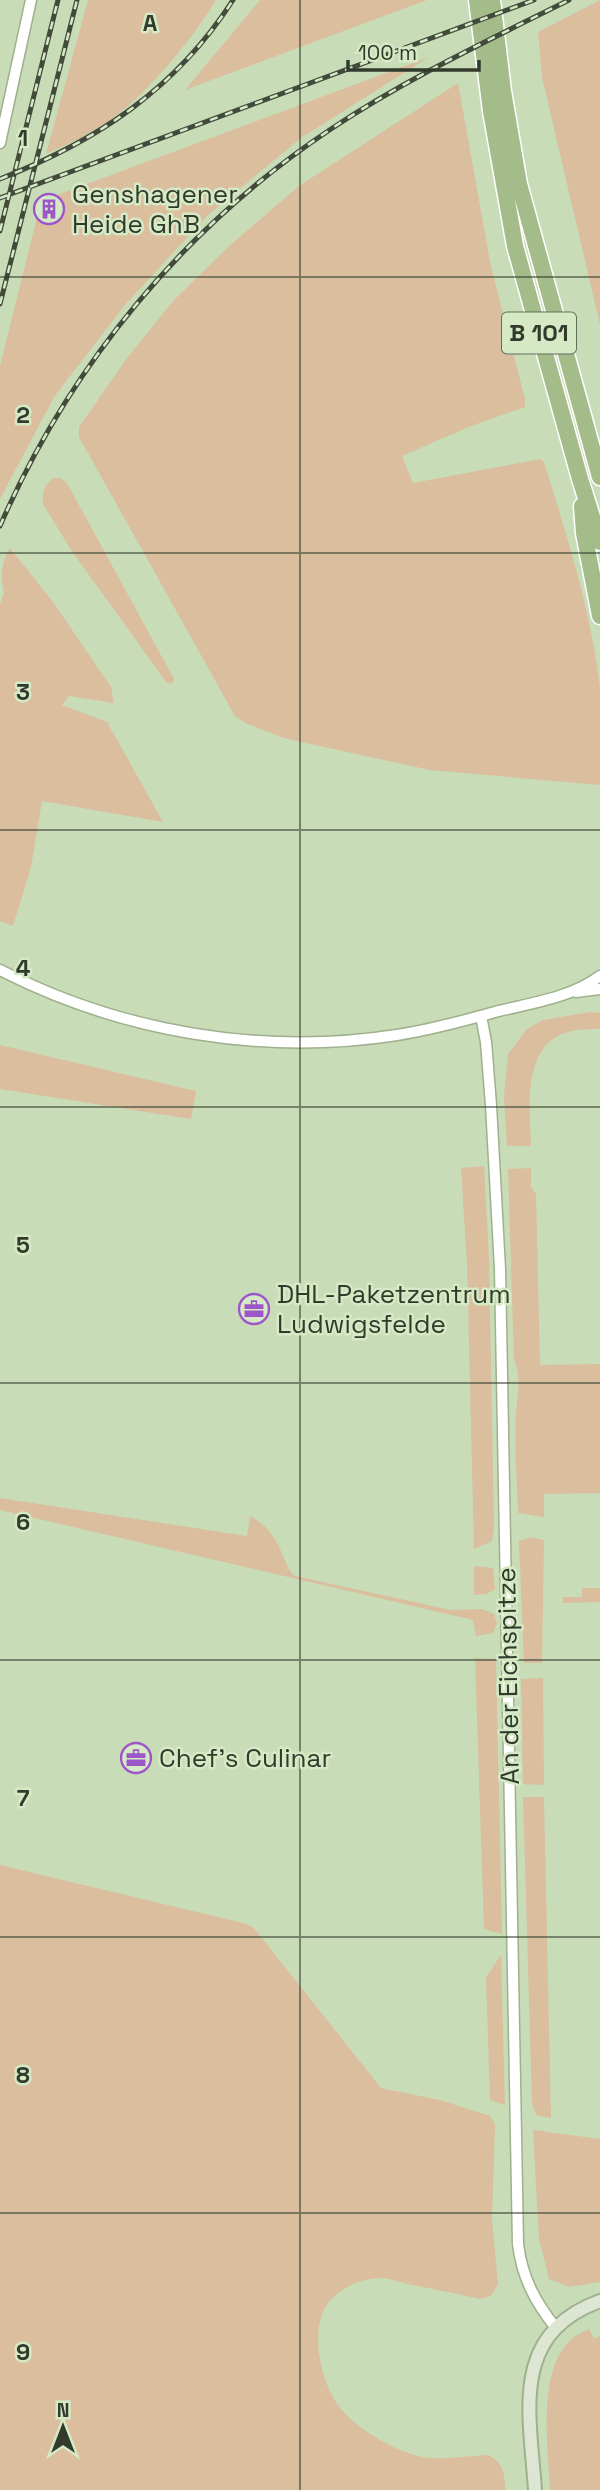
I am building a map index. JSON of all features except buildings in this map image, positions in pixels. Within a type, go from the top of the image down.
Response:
[{"type":"highway","name":"B 101","points":[[477,0],[491,111],[515,246],[600,541]]},
{"type":"highway","name":"B 101","points":[[492,0],[503,91],[519,184],[600,477]]},
{"type":"highway","points":[[580,479],[584,533],[600,616]]},
{"type":"main road","points":[[534,2490],[528,2406],[530,2381],[540,2351],[556,2328],[572,2314],[600,2301]]},
{"type":"street","points":[[0,143],[31,0]]},
{"type":"street","points":[[0,970],[44,991],[95,1010],[160,1028],[234,1039],[305,1043],[367,1039],[426,1030],[565,993],[600,976]]},
{"type":"street","points":[[565,993],[600,989]]},
{"type":"street","name":"An der Eichspitze","points":[[481,1016],[491,1105],[500,1269],[518,2244],[530,2291],[556,2328]]},
{"type":"shaded area","points":[[88,0],[216,0],[169,64],[126,108],[89,133],[46,154]]},
{"type":"shaded area","points":[[260,0],[427,0],[185,90]]},
{"type":"shaded area","points":[[600,0],[600,325],[542,77],[538,32]]},
{"type":"shaded area","points":[[429,57],[301,138],[206,217],[125,305],[54,397],[0,499],[0,366],[41,201]]},
{"type":"shaded area","points":[[458,83],[491,267],[525,407],[471,426],[402,456],[413,483],[540,459],[544,462],[591,630],[600,687],[600,785],[430,770],[287,739],[245,723],[235,716],[79,437],[79,427],[127,358],[173,301],[228,247],[299,186]]},
{"type":"shaded area","points":[[53,478],[60,478],[67,483],[174,679],[172,684],[166,682],[71,550],[43,504],[44,490]]},
{"type":"shaded area","points":[[10,548],[53,602],[111,687],[114,703],[69,696],[62,705],[107,722],[163,822],[42,801],[31,867],[13,926],[0,921],[0,604],[4,593],[2,570]]},
{"type":"shaded area","points":[[590,1012],[600,1013],[600,1029],[568,1032],[553,1039],[542,1050],[535,1064],[530,1097],[531,1146],[507,1146],[504,1096],[508,1054],[527,1029],[543,1020]]},
{"type":"shaded area","points":[[0,1045],[196,1091],[191,1119],[0,1089]]},
{"type":"shaded area","points":[[484,1166],[489,1258],[494,1528],[492,1541],[474,1549],[467,1264],[461,1168]]},
{"type":"shaded area","points":[[531,1168],[531,1187],[536,1194],[540,1365],[600,1364],[600,1493],[544,1494],[544,1517],[518,1513],[516,1464],[518,1380],[514,1360],[508,1169]]},
{"type":"shaded area","points":[[0,1498],[247,1536],[250,1516],[270,1533],[295,1576],[451,1610],[482,1609],[494,1614],[497,1623],[493,1633],[476,1636],[473,1620],[0,1510]]},
{"type":"shaded area","points":[[531,1537],[544,1540],[542,1663],[524,1663],[519,1541]]},
{"type":"shaded area","points":[[474,1566],[493,1568],[495,1589],[487,1594],[474,1595]]},
{"type":"shaded area","points":[[582,1588],[600,1588],[600,1602],[563,1603],[563,1597],[582,1597]]},
{"type":"shaded area","points":[[475,1658],[496,1659],[502,1934],[484,1929]]},
{"type":"shaded area","points":[[543,1678],[544,1785],[523,1784],[521,1679]]},
{"type":"shaded area","points":[[523,1797],[544,1797],[551,2118],[536,2115],[532,2103]]},
{"type":"shaded area","points":[[0,1865],[253,1927],[381,2088],[440,2100],[490,2116],[495,2124],[492,2220],[498,2284],[491,2296],[480,2299],[384,2278],[362,2281],[344,2289],[324,2309],[318,2340],[321,2365],[329,2389],[341,2409],[357,2424],[387,2444],[418,2456],[443,2458],[488,2455],[500,2465],[506,2490],[0,2490]]},
{"type":"shaded area","points":[[501,1955],[505,2105],[490,2100],[486,1977]]},
{"type":"shaded area","points":[[533,2130],[600,2139],[600,2282],[569,2287],[549,2279],[539,2239]]},
{"type":"shaded area","points":[[589,2329],[594,2339],[600,2336],[600,2490],[550,2490],[547,2430],[549,2387],[562,2350],[574,2337]]},
{"type":"railway","points":[[0,231],[58,0]]},
{"type":"railway","points":[[0,304],[77,0]]},
{"type":"railway","points":[[0,179],[69,148],[132,109],[186,60],[211,32],[233,0]]},
{"type":"railway","points":[[0,198],[534,0]]},
{"type":"railway","points":[[0,526],[28,467],[97,355],[137,304],[181,255],[228,209],[278,167],[359,111],[448,61],[569,0]]},
{"type":"place","name":"Genshagener Heide GhB","points":[[49,209]]},
{"type":"place","name":"DHL-Paketzentrum Ludwigsfelde","points":[[254,1309]]},
{"type":"place","name":"Chef's Culinar","points":[[136,1758]]}]
